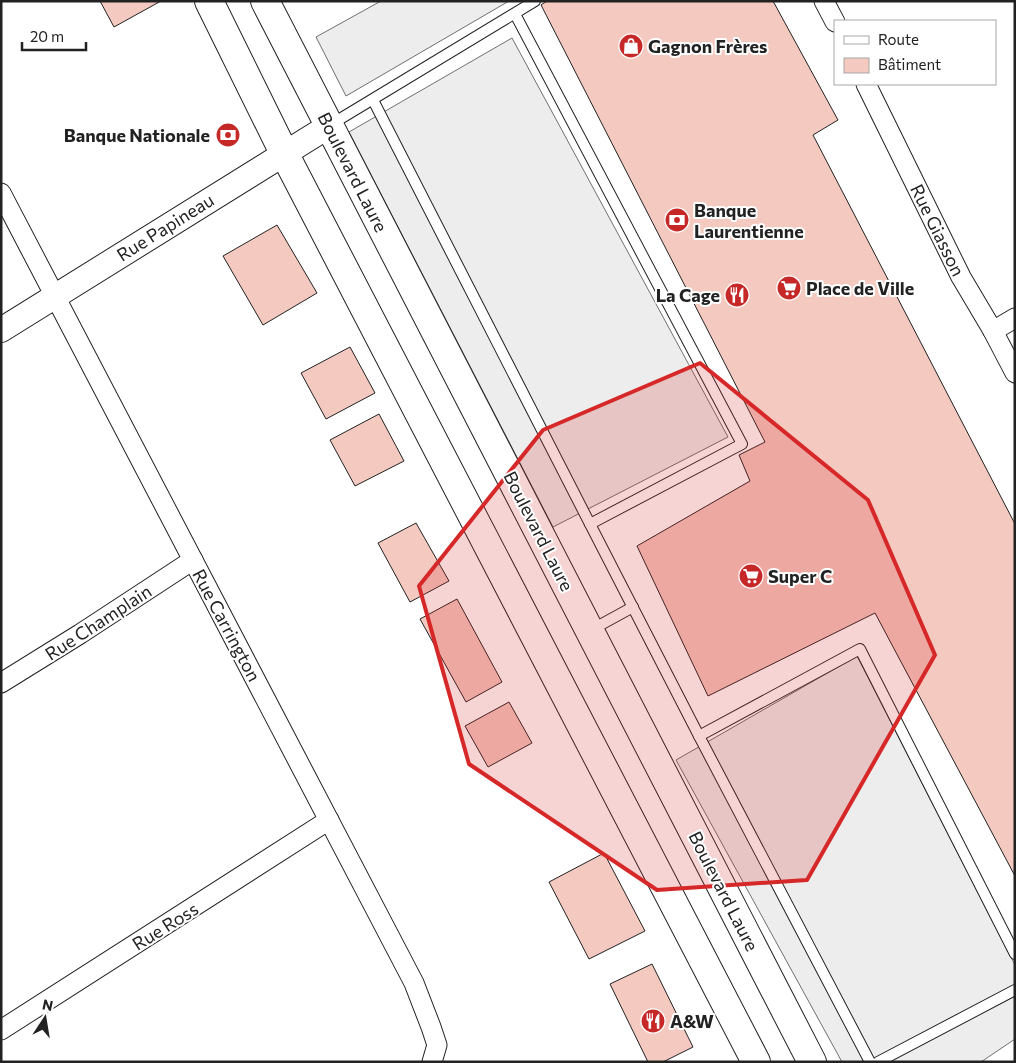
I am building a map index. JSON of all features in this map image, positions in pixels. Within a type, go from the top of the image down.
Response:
[{"type":"highway","points":[[209,1],[284,153],[756,1062]]},
{"type":"highway","name":"Boulevard Laure","points":[[265,1],[812,1062]]},
{"type":"street","points":[[824,1],[834,20]]},
{"type":"street","name":"Rue Giasson","points":[[866,85],[961,277],[1015,373]]},
{"type":"street","name":"Rue Papineau","points":[[1,330],[329,126]]},
{"type":"street","name":"Rue Carrington","points":[[1,193],[414,983],[437,1044],[432,1062]]},
{"type":"street","points":[[993,331],[1015,318]]},
{"type":"street","name":"Rue Champlain","points":[[1,683],[193,560]]},
{"type":"street","name":"Rue Ross","points":[[1,1030],[329,820]]},
{"type":"lane","points":[[329,126],[536,1]]},
{"type":"lane","points":[[515,14],[742,444],[590,524]]},
{"type":"lane","points":[[372,100],[699,736],[870,1062]]},
{"type":"lane","points":[[590,631],[633,607]]},
{"type":"lane","points":[[699,736],[860,649],[1015,954]]},
{"type":"lane","points":[[878,1062],[1015,990]]},
{"type":"highlighted area","points":[[700,363],[868,500],[935,655],[807,880],[657,890],[469,764],[419,586],[543,430]]},
{"type":"shaded area","points":[[381,1],[509,1],[346,96],[316,37]]},
{"type":"shaded area","points":[[512,38],[728,437],[553,527],[349,132]]},
{"type":"shaded area","points":[[857,656],[1015,965],[1015,1039],[981,1062],[842,1062],[676,760]]},
{"type":"building","points":[[100,1],[161,1],[114,27]]},
{"type":"building","name":"Place de Ville","points":[[547,1],[773,1],[838,120],[813,135],[1015,524],[1015,876],[875,613],[708,696],[637,546],[750,481],[739,455],[765,442],[541,5]]},
{"type":"building","points":[[277,225],[317,293],[263,325],[223,256]]},
{"type":"building","points":[[350,347],[375,393],[326,419],[301,373]]},
{"type":"building","points":[[379,414],[404,461],[355,486],[330,440]]},
{"type":"building","points":[[416,523],[449,581],[410,602],[378,543]]},
{"type":"building","points":[[457,599],[502,682],[466,702],[420,619]]},
{"type":"building","points":[[509,702],[532,743],[488,767],[465,726]]},
{"type":"building","points":[[604,853],[645,931],[589,959],[549,882]]},
{"type":"building","points":[[652,964],[693,1047],[663,1062],[648,1062],[610,984]]},
{"type":"place","name":"Gagnon Frères","points":[[631,46]]},
{"type":"place","name":"Banque Nationale","points":[[228,135]]},
{"type":"place","name":"Banque Laurentienne","points":[[677,220]]},
{"type":"place","name":"Place de Ville","points":[[789,288]]},
{"type":"place","name":"La Cage","points":[[737,295]]},
{"type":"place","name":"Super C","points":[[751,576]]},
{"type":"place","name":"A&W","points":[[653,1021]]}]
